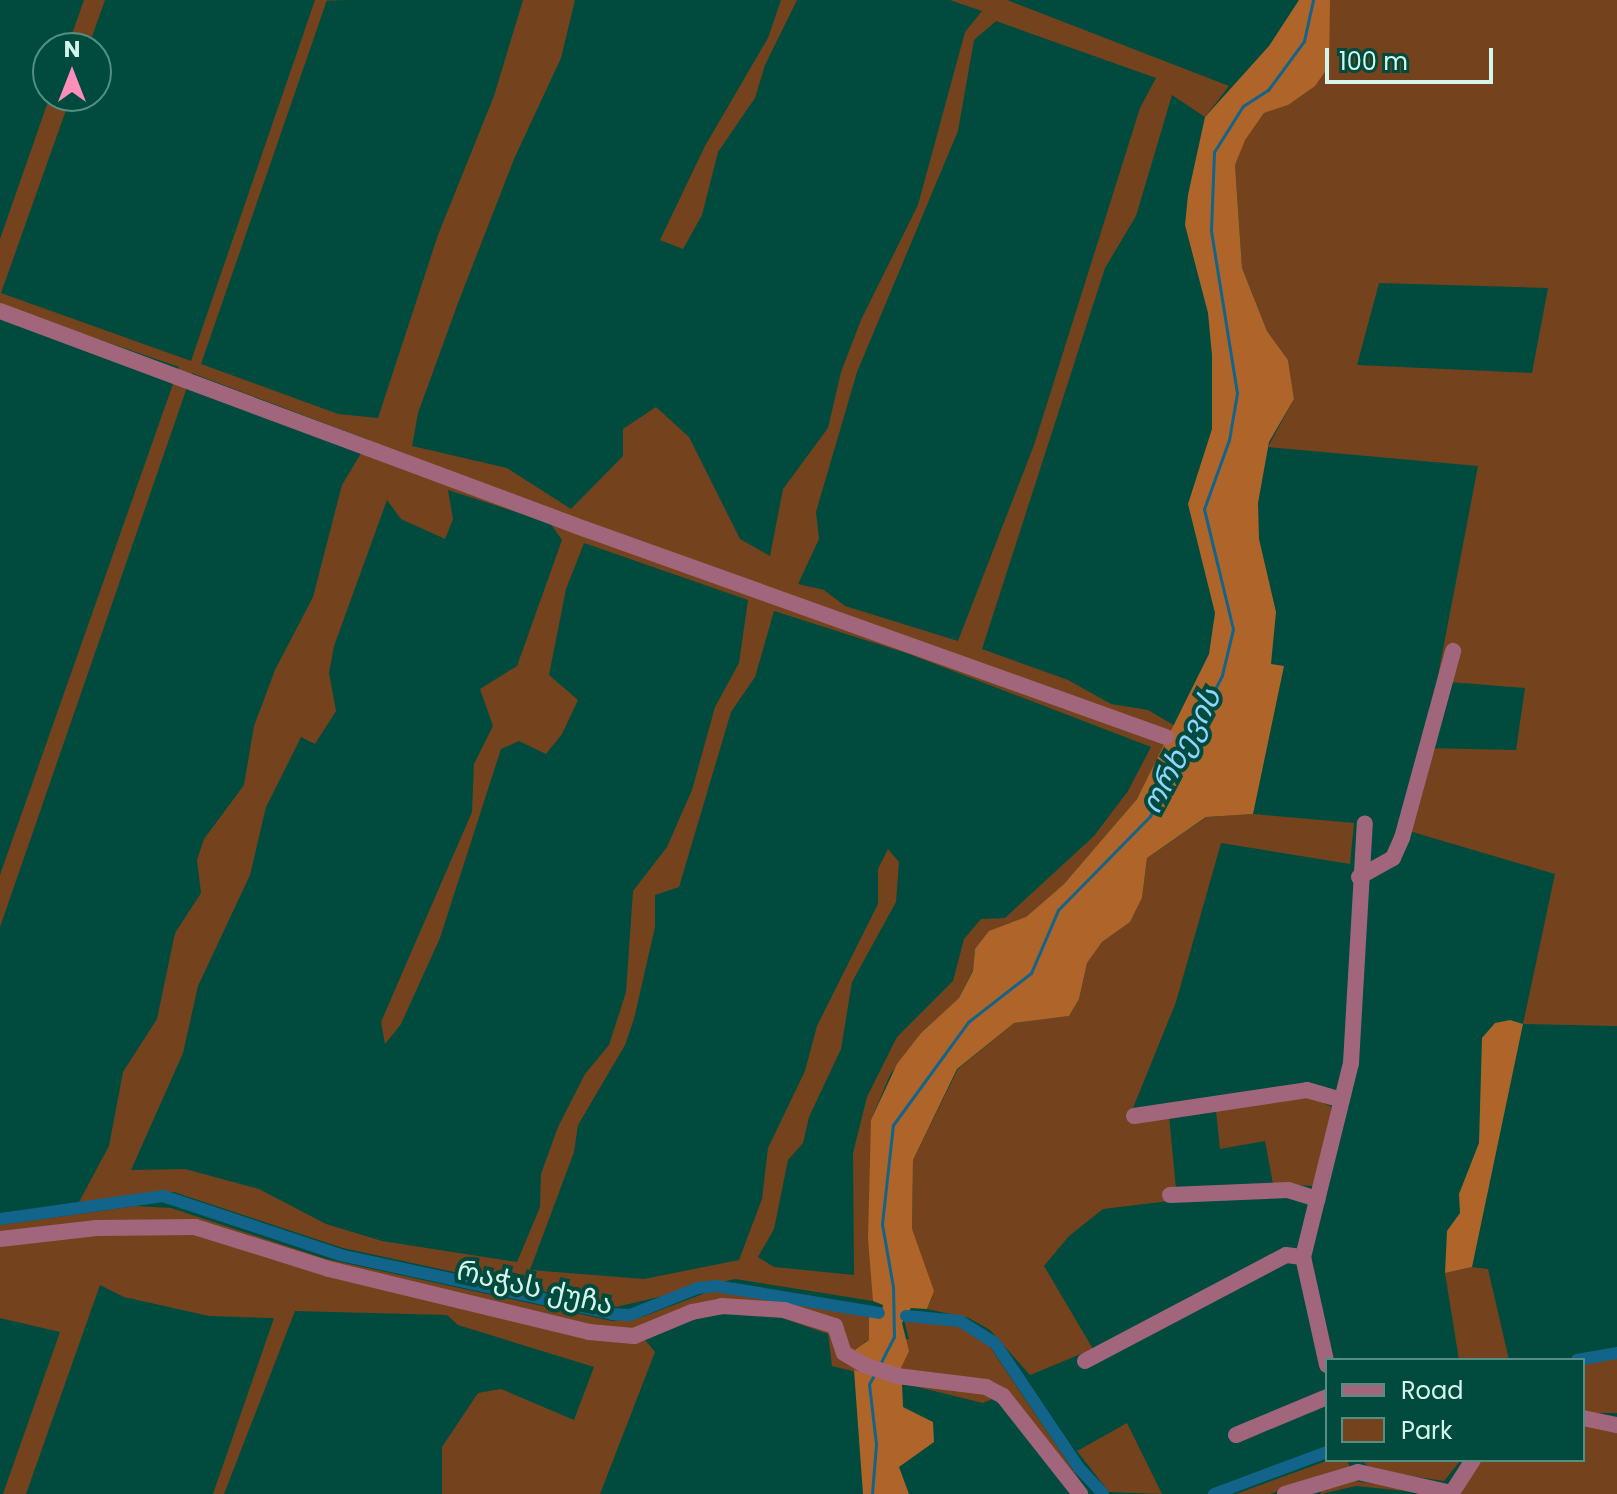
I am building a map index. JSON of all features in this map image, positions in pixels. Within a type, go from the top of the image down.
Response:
[{"type":"street","points":[[0,311],[585,529],[1166,737]]},
{"type":"street","points":[[1359,877],[1393,858],[1406,829],[1453,651]]},
{"type":"street","points":[[1325,1358],[1303,1257],[1342,1100],[1356,1028],[1359,877],[1365,823]]},
{"type":"street","points":[[1134,1116],[1307,1090],[1342,1100]]},
{"type":"street","points":[[1170,1195],[1288,1190],[1318,1199]]},
{"type":"street","name":"რაჭას ქუჩა","points":[[0,1239],[96,1228],[195,1227],[343,1272],[589,1332],[634,1336],[692,1312],[722,1306],[784,1310],[835,1326],[844,1353],[877,1369],[977,1385],[1003,1396],[1080,1494]]},
{"type":"street","points":[[1085,1361],[1286,1255],[1303,1257]]},
{"type":"street","points":[[1236,1435],[1325,1398]]},
{"type":"street","points":[[1585,1418],[1617,1425]]},
{"type":"street","points":[[1285,1494],[1356,1466],[1451,1494],[1472,1462]]},
{"type":"green space","points":[[84,0],[105,0],[94,32],[73,32]]},
{"type":"green space","points":[[315,0],[327,0],[201,364],[338,414],[378,418],[438,235],[494,96],[523,0],[575,0],[561,58],[514,159],[458,303],[418,413],[412,446],[507,468],[571,509],[623,456],[623,429],[656,407],[689,437],[740,539],[770,556],[783,489],[828,428],[841,372],[861,320],[918,205],[965,32],[982,11],[950,0],[1007,0],[1229,86],[1205,117],[1172,95],[1136,216],[1105,268],[982,649],[1068,680],[1111,704],[1148,710],[1175,726],[1137,799],[1064,884],[1026,917],[975,949],[973,970],[959,998],[921,1033],[890,1075],[871,1120],[873,1301],[735,1279],[616,1307],[343,1248],[174,1192],[79,1202],[109,1146],[123,1072],[157,1019],[175,933],[201,893],[197,860],[204,839],[244,785],[254,726],[275,670],[313,597],[342,485],[369,440],[192,373],[0,927],[0,875],[179,367],[0,305],[0,239],[44,112],[65,112],[1,293],[191,361]],"holes":[[[996,21],[1156,78],[1140,108],[1034,445],[958,641],[845,606],[824,590],[798,584],[819,539],[816,512],[857,372],[958,131],[974,40]],[[448,490],[550,523],[562,540],[517,666],[480,689],[493,726],[474,764],[472,812],[381,1022],[385,1044],[401,1024],[440,938],[501,749],[519,741],[546,754],[562,734],[578,700],[549,675],[566,589],[584,543],[748,600],[739,663],[715,707],[692,790],[667,847],[633,891],[626,992],[609,1045],[585,1074],[558,1127],[541,1174],[540,1207],[517,1262],[382,1241],[326,1224],[259,1189],[185,1169],[131,1170],[183,1053],[198,986],[250,875],[266,807],[301,737],[315,744],[336,711],[329,673],[334,646],[387,500],[401,519],[445,539],[453,519]],[[774,611],[909,654],[1151,747],[1128,791],[1094,836],[1005,918],[981,919],[964,939],[953,981],[897,1037],[867,1097],[853,1153],[854,1275],[774,1267],[758,1257],[774,1229],[788,1160],[803,1143],[809,1117],[841,1049],[852,982],[896,902],[899,862],[888,849],[878,869],[878,904],[817,1026],[805,1071],[768,1148],[762,1199],[739,1260],[644,1279],[530,1270],[574,1152],[578,1125],[625,1045],[634,1019],[655,927],[655,895],[679,887],[731,712],[755,677]]]},
{"type":"green space","points":[[781,0],[797,0],[765,65],[755,98],[718,152],[702,215],[683,249],[660,240],[705,146],[768,38]]},
{"type":"green space","points":[[1330,0],[1617,0],[1617,1026],[1523,1024],[1555,874],[1399,828],[1420,748],[1516,750],[1525,688],[1437,681],[1478,466],[1268,447],[1294,399],[1288,360],[1267,331],[1242,268],[1235,165],[1244,140],[1264,113],[1288,105]],"holes":[[[1379,283],[1548,288],[1532,373],[1357,365]]]},
{"type":"green space","points":[[1253,814],[1354,823],[1350,864],[1221,843],[1176,1002],[1133,1108],[1169,1115],[1177,1200],[1103,1209],[1069,1236],[1044,1266],[1093,1349],[1030,1375],[990,1330],[969,1318],[927,1309],[932,1297],[912,1230],[913,1160],[958,1069],[1014,1023],[1069,1016],[1079,999],[1087,963],[1102,942],[1130,922],[1142,898],[1147,858],[1207,817]]},
{"type":"green space","points":[[1307,1095],[1332,1107],[1315,1186],[1273,1184],[1265,1141],[1220,1149],[1216,1111]]},
{"type":"green space","points":[[136,1206],[171,1208],[326,1259],[612,1321],[642,1317],[711,1291],[869,1316],[869,1340],[863,1343],[909,1339],[904,1320],[967,1328],[986,1341],[1089,1494],[1006,1393],[983,1403],[832,1366],[828,1334],[768,1313],[733,1311],[687,1321],[645,1340],[655,1352],[600,1494],[442,1494],[442,1447],[478,1393],[501,1389],[574,1420],[594,1367],[458,1325],[447,1315],[295,1311],[224,1494],[213,1494],[274,1318],[209,1316],[124,1297],[100,1285],[26,1494],[3,1494],[60,1332],[0,1318],[0,1225]]},
{"type":"green space","points":[[1472,1267],[1488,1269],[1509,1358],[1459,1358],[1445,1273]]},
{"type":"green space","points":[[1585,1359],[1617,1359],[1617,1413],[1585,1413]]},
{"type":"green space","points":[[1127,1423],[1162,1494],[1109,1492],[1077,1451]]},
{"type":"green space","points":[[1585,1425],[1617,1431],[1617,1494],[1455,1494],[1480,1462],[1585,1462]]},
{"type":"green space","points":[[1325,1461],[1348,1462],[1350,1467],[1270,1494],[1236,1494]]},
{"type":"green space","points":[[1364,1462],[1459,1462],[1444,1481],[1371,1470]]},
{"type":"green space","points":[[1354,1481],[1434,1494],[1356,1486],[1321,1494],[1320,1490]]},
{"type":"shaded area","points":[[1299,0],[1330,0],[1329,66],[1315,86],[1288,105],[1264,113],[1245,140],[1235,165],[1242,268],[1267,331],[1288,360],[1294,399],[1269,442],[1258,503],[1259,539],[1276,612],[1271,664],[1284,666],[1253,814],[1206,817],[1147,858],[1142,898],[1130,922],[1102,942],[1087,963],[1079,999],[1069,1016],[1014,1023],[957,1069],[913,1160],[912,1229],[934,1291],[927,1309],[911,1308],[902,1323],[909,1351],[899,1372],[861,1358],[855,1350],[869,1340],[869,1316],[881,1316],[883,1305],[873,1301],[868,1238],[871,1120],[897,1064],[921,1033],[959,998],[973,971],[975,949],[989,931],[1026,917],[1064,884],[1137,799],[1209,654],[1215,613],[1188,504],[1212,429],[1212,355],[1208,313],[1185,225],[1188,195],[1205,117],[1269,46]]},
{"type":"shaded area","points":[[1510,1020],[1523,1024],[1472,1267],[1445,1273],[1447,1231],[1460,1213],[1459,1194],[1479,1143],[1482,1038],[1495,1023]]},
{"type":"shaded area","points":[[854,1370],[902,1384],[903,1407],[933,1422],[934,1442],[899,1467],[909,1494],[863,1494]]},
{"type":"waterway","name":"ორხევის","points":[[880,1364],[894,1337],[893,1287],[882,1224],[893,1125],[968,1022],[1031,973],[1058,910],[1150,816],[1222,675],[1233,629],[1204,509],[1229,440],[1237,393],[1211,230],[1214,152],[1243,106],[1268,90],[1304,41],[1313,0]]},
{"type":"waterway","points":[[0,1219],[163,1196],[340,1255],[612,1314],[630,1315],[698,1288],[716,1286],[879,1313]]},
{"type":"waterway","points":[[906,1316],[960,1321],[995,1343],[1079,1468],[1103,1494]]},
{"type":"waterway","points":[[1585,1359],[1617,1353]]},
{"type":"waterway","name":"ორხევის","points":[[872,1494],[876,1444],[869,1384],[874,1375]]},
{"type":"waterway","points":[[1214,1494],[1325,1453]]}]
